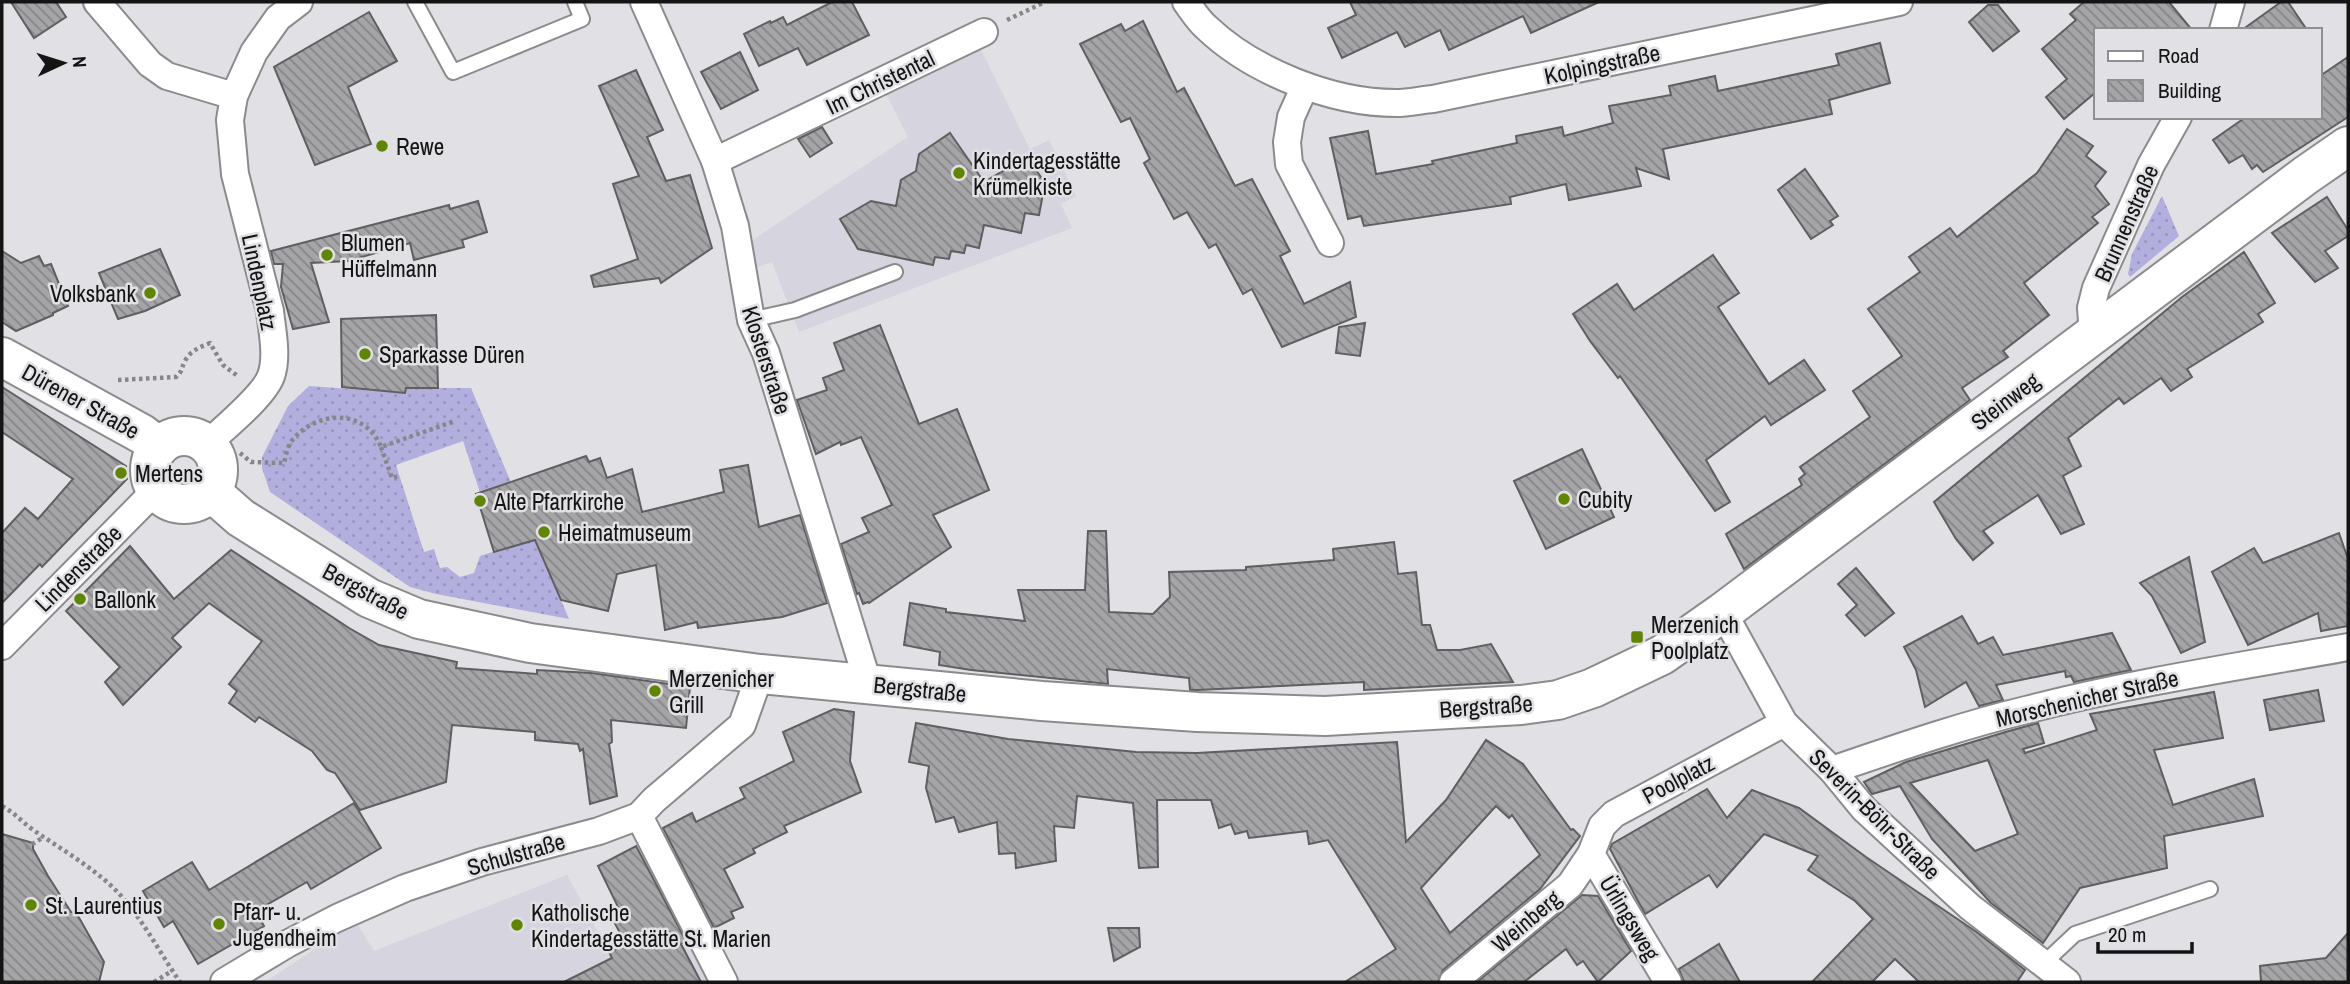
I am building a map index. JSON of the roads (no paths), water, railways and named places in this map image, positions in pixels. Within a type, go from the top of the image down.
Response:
[{"type":"street","points":[[97,2],[150,64],[167,76],[234,96]]},
{"type":"street","name":"Lindenplatz","points":[[207,444],[261,391],[271,377],[273,332],[235,174],[230,120],[234,96],[254,52],[278,18],[299,2]]},
{"type":"street","name":"Klosterstraße","points":[[644,2],[715,161],[735,226],[751,320],[766,354],[868,683]]},
{"type":"street","name":"Kolpingstraße","points":[[1186,2],[1204,26],[1259,65],[1305,86],[1353,98],[1396,103],[1433,99],[1899,2]]},
{"type":"street","points":[[2224,28],[2231,2]]},
{"type":"street","name":"Im Christental","points":[[715,161],[984,32]]},
{"type":"street","points":[[1305,86],[1291,117],[1287,142],[1289,164],[1330,243]]},
{"type":"street","name":"Brunnenstraße","points":[[2093,335],[2091,308],[2096,288],[2151,165],[2177,119]]},
{"type":"street","name":"Steinweg","points":[[1662,655],[2348,146]]},
{"type":"street","name":"Dürener Straße","points":[[2,357],[142,434],[159,447]]},
{"type":"street","points":[[184,436],[207,444],[218,461],[219,471],[217,482],[200,499],[176,503],[156,490],[150,479],[149,467],[159,447],[184,436]]},
{"type":"street","name":"Lindenstraße","points":[[3,642],[156,490]]},
{"type":"street","name":"Bergstraße","points":[[209,490],[241,518],[369,598],[419,619],[530,643],[760,674],[1055,702],[1197,712],[1325,716],[1521,705],[1558,700],[1593,688],[1662,655]]},
{"type":"street","name":"Severin-Böhr-Straße","points":[[1723,612],[1784,723],[1832,770],[1864,809],[1961,898],[2067,982]]},
{"type":"street","name":"Morschenicher Straße","points":[[1832,770],[1969,725],[2031,708],[2143,683],[2348,646]]},
{"type":"street","name":"Schulstraße","points":[[224,982],[287,944],[387,896],[482,862],[599,831],[639,816],[742,725],[760,674]]},
{"type":"street","name":"Poolplatz","points":[[1591,854],[1602,826],[1614,814],[1784,723]]},
{"type":"street","points":[[639,816],[724,982]]},
{"type":"street","name":"Weinberg","points":[[1453,982],[1570,885],[1591,854]]},
{"type":"street","name":"Ürlingsweg","points":[[1591,854],[1668,982]]},
{"type":"lane","points":[[415,2],[453,72],[582,19],[575,2]]},
{"type":"lane","points":[[751,320],[795,310],[895,271]]},
{"type":"lane","points":[[2043,964],[2075,934],[2210,889]]},
{"type":"place","name":"Rewe","points":[[382,146]]},
{"type":"place","name":"Kindertagesstätte Krümelkiste","points":[[959,173]]},
{"type":"place","name":"Blumen Hüffelmann","points":[[327,255]]},
{"type":"place","name":"Volksbank","points":[[150,293]]},
{"type":"place","name":"Sparkasse Düren","points":[[365,354]]},
{"type":"place","name":"Mertens","points":[[121,473]]},
{"type":"place","name":"Cubity","points":[[1564,499]]},
{"type":"place","name":"Alte Pfarrkirche","points":[[480,501]]},
{"type":"place","name":"Heimatmuseum","points":[[544,532]]},
{"type":"place","name":"Ballonk","points":[[80,599]]},
{"type":"place","name":"Merzenich Poolplatz","points":[[1637,637]]},
{"type":"place","name":"Merzenicher Grill","points":[[655,691]]},
{"type":"place","name":"St. Laurentius","points":[[31,905]]},
{"type":"place","name":"Pfarr- u. Jugendheim","points":[[219,924]]},
{"type":"place","name":"Katholische Kindertagesstätte St. Marien","points":[[517,925]]}]
